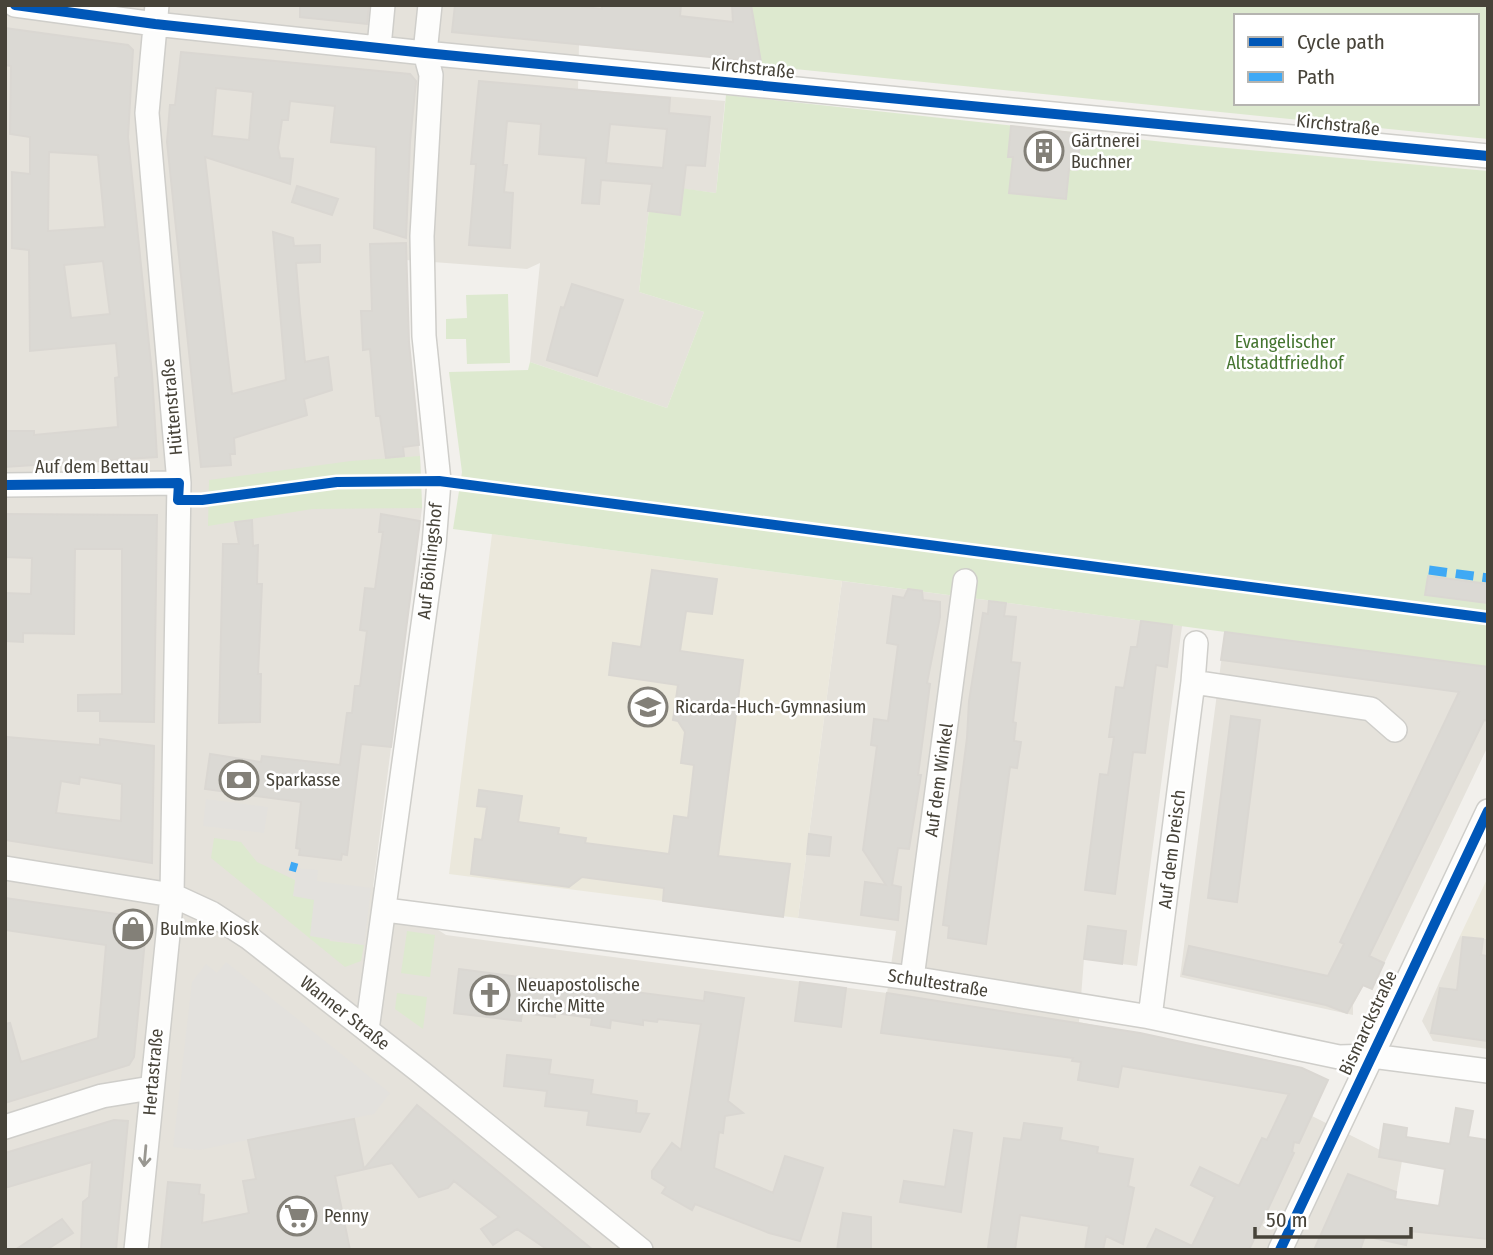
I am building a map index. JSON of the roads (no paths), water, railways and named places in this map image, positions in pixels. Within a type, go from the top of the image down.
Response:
[{"type":"street","name":"Kirchstraße","points":[[15,5],[156,15],[425,52],[1488,156]]},
{"type":"street","points":[[379,47],[383,5]]},
{"type":"street","name":"Auf Böhlingshof","points":[[367,1030],[386,909],[432,558],[439,481],[424,336],[422,236],[431,75],[425,52],[430,5]]},
{"type":"street","name":"Hüttenstraße","points":[[156,15],[147,113],[179,483],[172,895]]},
{"type":"street","name":"Auf dem Bettau","points":[[5,485],[179,483]]},
{"type":"street","name":"Auf dem Winkel","points":[[912,978],[965,581]]},
{"type":"street","name":"Auf dem Dreisch","points":[[1150,1017],[1194,682],[1196,643]]},
{"type":"street","points":[[1194,682],[1371,709],[1395,730]]},
{"type":"street","name":"Bismarckstraße","points":[[1280,1250],[1488,811]]},
{"type":"street","name":"Wanner Straße","points":[[5,868],[172,895],[211,913],[248,937],[367,1030],[640,1250]]},
{"type":"street","name":"Hertastraße","points":[[136,1250],[172,895]]},
{"type":"street","name":"Schultestraße","points":[[386,909],[912,978],[1150,1017],[1339,1057],[1372,1056],[1488,1071]]},
{"type":"street","points":[[5,1127],[102,1096],[152,1088]]},
{"type":"place","name":"Gärtnerei Buchner","points":[[1044,151]]},
{"type":"place","name":"Ricarda-Huch-Gymnasium","points":[[648,707]]},
{"type":"place","name":"Sparkasse","points":[[239,780]]},
{"type":"place","name":"Bulmke Kiosk","points":[[133,929]]},
{"type":"place","name":"Neuapostolische Kirche Mitte","points":[[490,995]]},
{"type":"place","name":"Penny","points":[[297,1216]]},
{"type":"park label","name":"Evangelischer Altstadtfriedhof","points":[[1285,352]]}]
